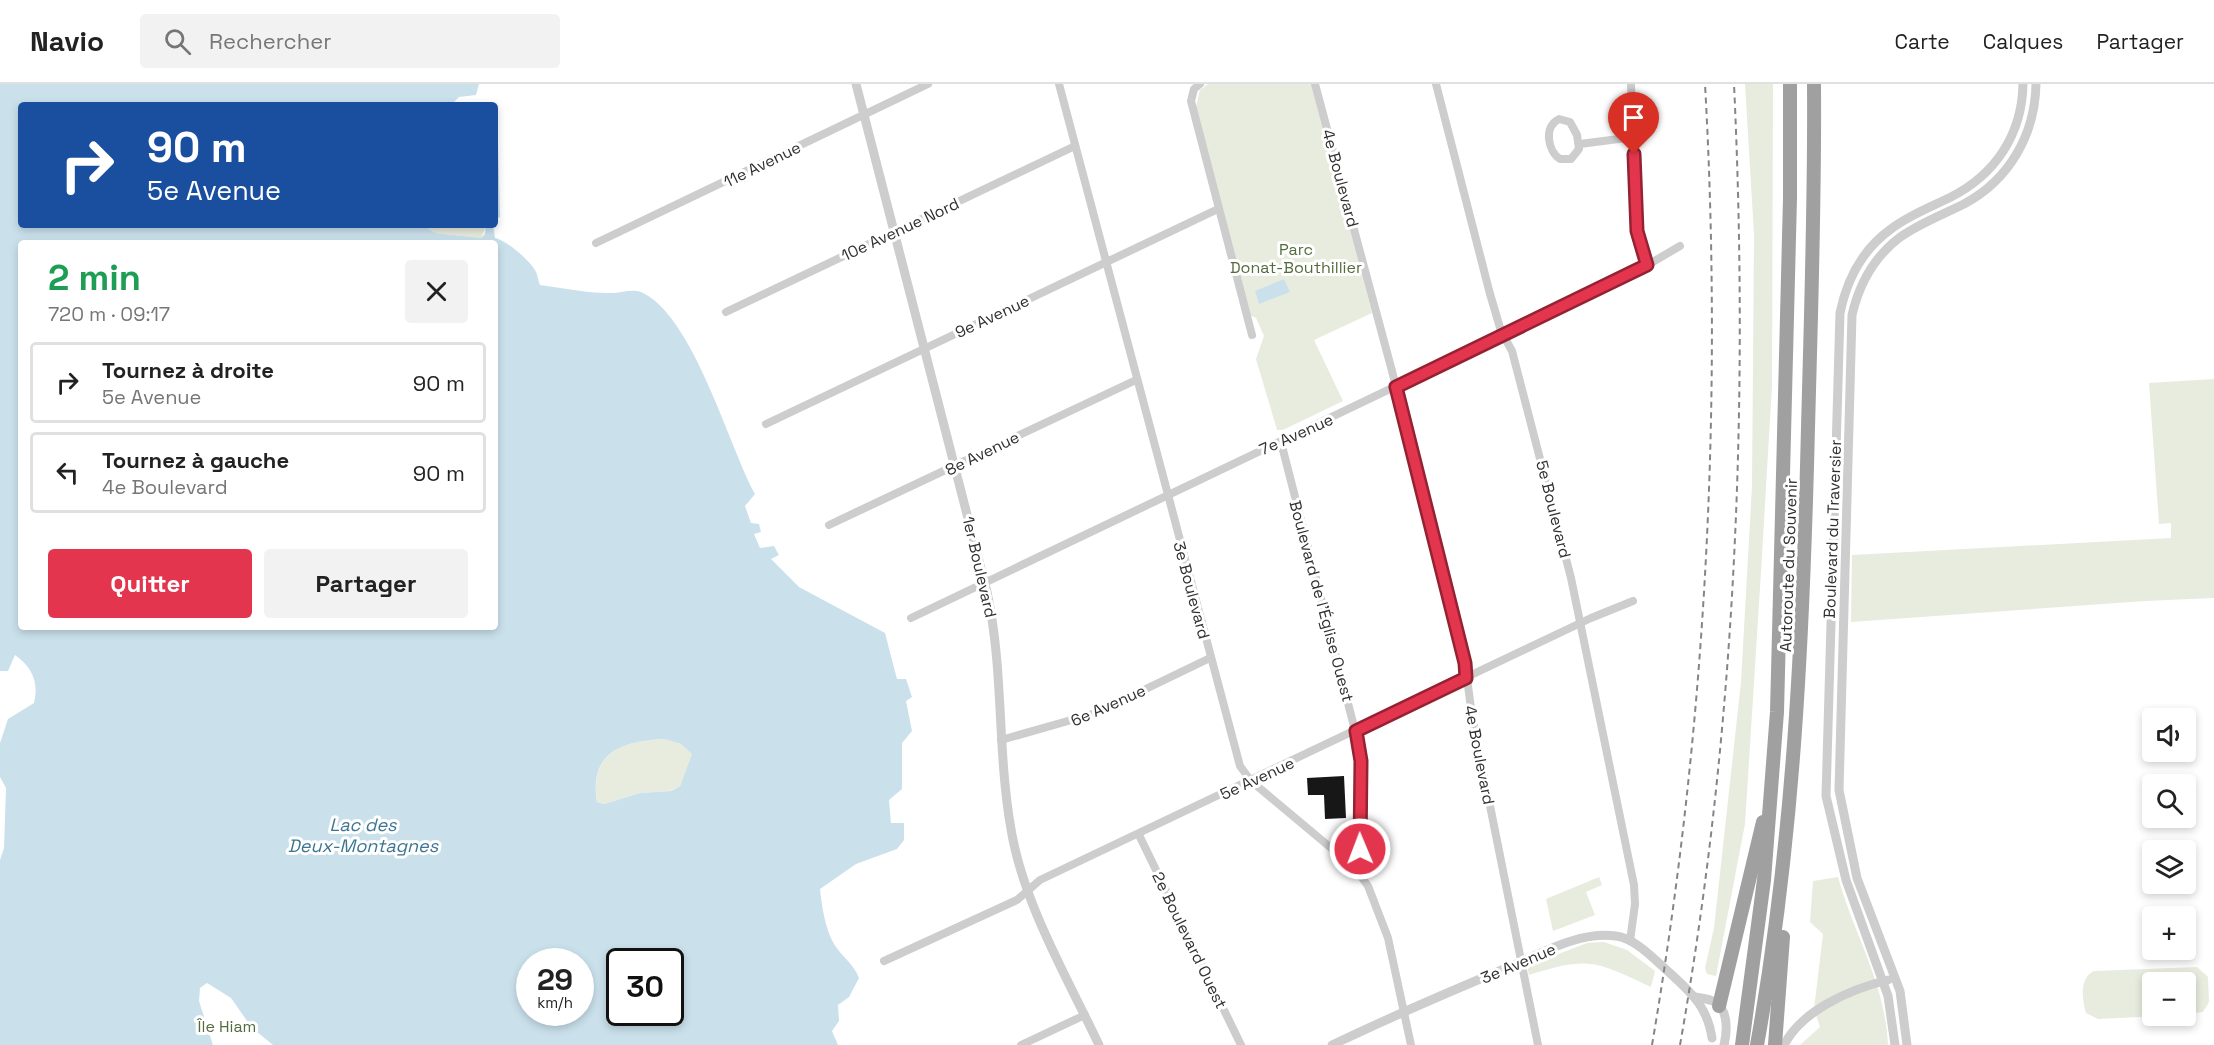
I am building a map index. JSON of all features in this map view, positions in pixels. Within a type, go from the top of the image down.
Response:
[{"type":"highway","name":"Autoroute du Souvenir","points":[[1742,1045],[1764,880],[1773,785],[1780,632],[1790,198],[1790,84]]},
{"type":"highway","name":"Autoroute du Souvenir","points":[[1758,1045],[1785,860],[1803,626],[1814,220],[1814,84]]},
{"type":"highway","points":[[1719,1006],[1773,785]]},
{"type":"highway","points":[[1775,1045],[1781,978],[1785,860]]},
{"type":"street","name":"1er Boulevard","points":[[856,84],[985,583],[993,624],[1001,740],[1011,831],[1028,890],[1099,1045]]},
{"type":"street","name":"11e Avenue","points":[[596,243],[928,84]]},
{"type":"street","name":"3e Boulevard","points":[[1059,84],[1234,749],[1243,771],[1251,781],[1355,868],[1368,886],[1379,910],[1411,1045]]},
{"type":"street","points":[[1200,84],[1194,89],[1191,101],[1252,335]]},
{"type":"street","name":"4e Boulevard","points":[[1315,84],[1396,387],[1465,663],[1466,678],[1538,1045]]},
{"type":"street","name":"5e Boulevard","points":[[1436,84],[1490,294],[1504,336],[1512,351],[1544,466],[1571,578],[1634,885],[1635,904],[1630,941]]},
{"type":"street","points":[[1631,84],[1637,231],[1647,265]]},
{"type":"street","name":"Boulevard du Traversier","points":[[1895,1045],[1891,1009],[1884,981],[1851,899],[1837,849],[1826,796],[1837,339],[1842,301],[1862,259],[1891,228],[1971,185],[1997,162],[2019,121],[2023,84]]},
{"type":"street","name":"Boulevard du Traversier","points":[[1907,1045],[1904,1011],[1895,974],[1857,878],[1839,790],[1850,336],[1858,293],[1875,262],[1899,238],[1988,189],[2012,162],[2028,131],[2036,84]]},
{"type":"street","points":[[1559,119],[1570,122],[1580,144],[1578,152],[1571,159],[1560,159],[1556,156],[1549,138],[1554,122],[1559,119]]},
{"type":"street","points":[[1580,144],[1634,137]]},
{"type":"street","name":"10e Avenue Nord","points":[[726,312],[1075,146]]},
{"type":"street","points":[[1934,205],[1940,216]]},
{"type":"street","name":"9e Avenue","points":[[766,424],[1218,209]]},
{"type":"street","name":"7e Avenue","points":[[911,618],[1504,336],[1647,265],[1680,246]]},
{"type":"street","name":"8e Avenue","points":[[829,525],[1136,380]]},
{"type":"street","name":"Boulevard de l'Église Ouest","points":[[1276,443],[1283,450],[1356,731],[1361,774],[1359,857],[1355,868]]},
{"type":"street","name":"5e Avenue","points":[[884,961],[1017,900],[1040,880],[1633,601]]},
{"type":"street","name":"6e Avenue","points":[[1001,740],[1096,713],[1210,658]]},
{"type":"street","name":"2e Boulevard Ouest","points":[[1139,835],[1241,1045]]},
{"type":"street","name":"3e Avenue","points":[[1332,1045],[1404,1011],[1565,943],[1588,937],[1616,936],[1630,941]]},
{"type":"street","points":[[1630,941],[1695,997],[1709,1018],[1711,1042]]},
{"type":"street","points":[[1784,1045],[1792,1031],[1813,1013],[1838,999],[1884,981],[1895,974]]},
{"type":"street","points":[[1695,997],[1715,1002],[1719,1006],[1726,1027],[1724,1045]]},
{"type":"street","points":[[1711,1042],[1719,1006]]},
{"type":"street","points":[[1022,1045],[1085,1015]]},
{"type":"green space","name":"Parc Donat-Bouthillier","points":[[1208,84],[1312,84],[1372,313],[1314,340],[1343,401],[1283,430],[1277,430],[1256,359],[1264,336],[1256,318],[1250,315],[1196,107],[1200,90]]},
{"type":"green space","points":[[1745,84],[1773,84],[1772,386],[1745,824],[1716,976],[1707,974],[1705,968],[1714,928],[1741,682],[1752,486],[1754,235]]},
{"type":"green space","points":[[428,228],[485,228],[481,238],[435,233]]},
{"type":"green space","points":[[2214,379],[2214,598],[1851,622],[1852,555],[2171,538],[2171,523],[2159,524],[2149,383]]},
{"type":"green space","points":[[664,739],[681,744],[693,754],[680,786],[670,791],[640,793],[604,804],[597,802],[598,771],[612,752],[634,743]]},
{"type":"green space","points":[[1599,877],[1602,885],[1586,892],[1595,915],[1553,931],[1546,899]]},
{"type":"green space","points":[[1838,877],[1875,979],[1886,1022],[1888,1045],[1800,1045],[1820,1027],[1814,1009],[1823,934],[1810,922],[1813,881]]},
{"type":"green space","points":[[1604,942],[1627,950],[1655,971],[1651,987],[1617,971],[1592,964],[1565,965],[1529,975],[1527,966],[1587,943]]},
{"type":"green space","points":[[2197,967],[2208,977],[2209,1002],[2203,1012],[2196,1013],[2196,972],[2142,972],[2142,1017],[2098,1019],[2086,1013],[2083,1002],[2084,984],[2089,974],[2094,971]]},
{"type":"water","name":"Lac des Deux-Montagnes","points":[[0,84],[479,84],[476,95],[459,97],[454,102],[18,102],[18,228],[428,228],[435,233],[481,238],[485,234],[486,228],[493,228],[495,238],[511,247],[529,262],[536,272],[540,285],[596,293],[638,291],[660,305],[677,326],[693,353],[755,494],[745,506],[751,523],[759,524],[761,532],[754,534],[760,548],[774,546],[779,555],[771,559],[799,587],[885,633],[897,679],[906,679],[912,697],[906,701],[912,731],[902,743],[902,789],[889,800],[891,823],[904,823],[904,840],[897,849],[856,864],[820,889],[824,917],[831,938],[859,978],[849,997],[838,1005],[839,1021],[832,1031],[838,1045],[273,1045],[252,1028],[231,998],[207,983],[200,988],[199,1001],[213,1045],[0,1045],[0,860],[4,848],[6,788],[0,777],[0,743],[8,719],[34,703],[36,688],[30,670],[15,655],[8,671],[0,671]],"holes":[[[664,739],[681,744],[692,754],[680,786],[671,791],[640,793],[604,804],[597,802],[598,771],[612,752],[649,740]]]},
{"type":"water","points":[[498,145],[500,217],[498,218]]},
{"type":"water","points":[[1284,279],[1290,292],[1259,304],[1255,291]]},
{"type":"building","points":[[1344,776],[1346,818],[1325,819],[1324,795],[1308,795],[1307,778]]},
{"type":"railway","points":[[1652,1045],[1671,926],[1686,807],[1706,566],[1712,325],[1705,84]]},
{"type":"railway","points":[[1680,1045],[1699,926],[1714,807],[1726,686],[1734,566],[1740,325],[1734,84]]},
{"type":"route","points":[[1360,849],[1361,761],[1356,731],[1466,678],[1465,663],[1396,387],[1647,265],[1637,231],[1634,154]]},
{"type":"park label","name":"Île Hiam","points":[[227,1026]]}]
